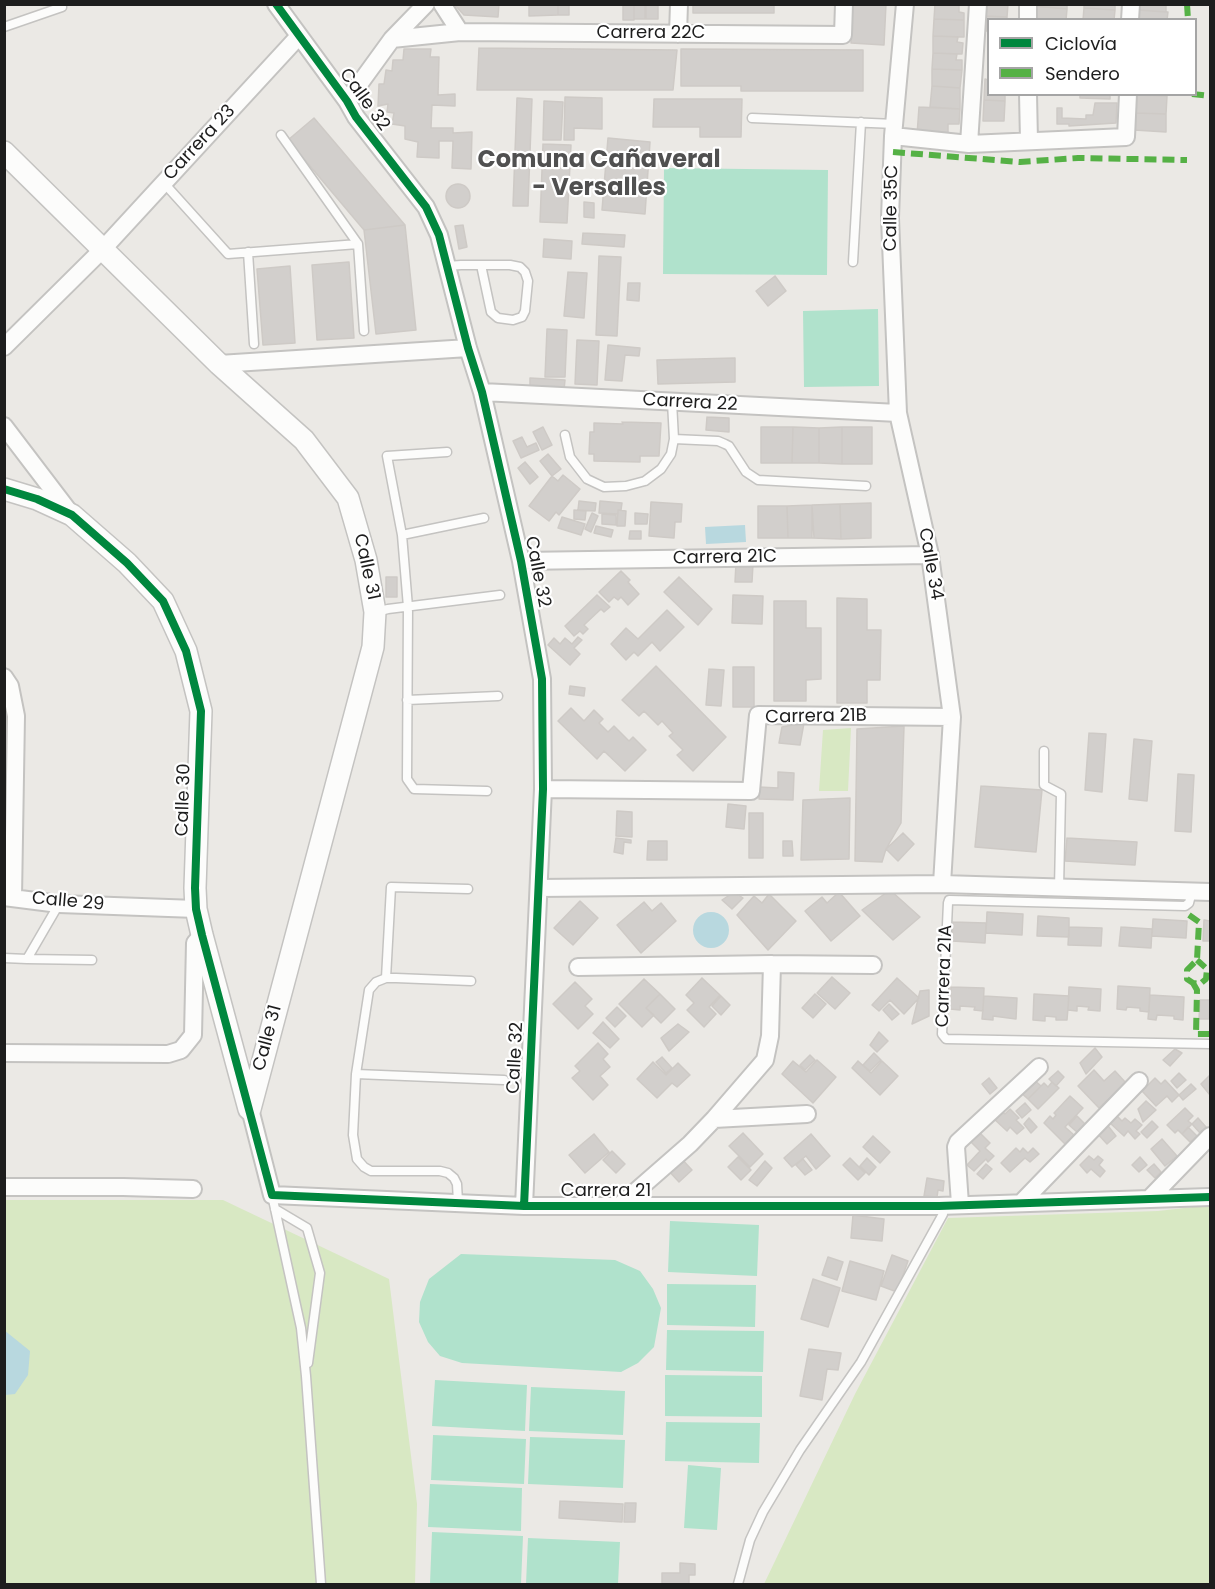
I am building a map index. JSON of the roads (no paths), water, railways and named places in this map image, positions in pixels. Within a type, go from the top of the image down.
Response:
[{"type":"street","name":"Calle 32","points":[[276,4],[347,101],[356,117],[426,207],[439,235],[468,348],[482,392],[521,561],[542,679],[543,789],[524,1206]]},
{"type":"street","points":[[347,101],[392,39],[426,4]]},
{"type":"street","points":[[442,4],[460,32]]},
{"type":"street","points":[[678,34],[679,4]]},
{"type":"street","name":"Carrera 22C","points":[[392,39],[460,32],[843,34],[844,4]]},
{"type":"street","name":"Calle 35C","points":[[898,413],[890,219],[894,130],[905,4]]},
{"type":"street","points":[[969,144],[978,4]]},
{"type":"street","name":"Carrera 23","points":[[4,347],[102,250],[299,36]]},
{"type":"street","points":[[1028,96],[1029,141]]},
{"type":"street","points":[[894,130],[969,144],[1126,137],[1128,96]]},
{"type":"street","name":"Calle 31","points":[[4,152],[219,364],[304,440],[348,498],[366,560],[375,612],[373,646],[250,1109]]},
{"type":"street","points":[[219,364],[468,348]]},
{"type":"street","name":"Carrera 22","points":[[482,392],[898,413]]},
{"type":"street","name":"Calle 34","points":[[898,413],[930,555],[952,717]]},
{"type":"street","points":[[4,426],[72,515]]},
{"type":"street","name":"Calle 30","points":[[4,489],[37,499],[72,515],[127,563],[163,602],[186,651],[201,711],[196,909],[274,1202]]},
{"type":"street","name":"Carrera 21C","points":[[521,561],[930,555]]},
{"type":"street","name":"Calle 29","points":[[4,677],[10,686],[16,716],[9,897],[59,904],[196,909]]},
{"type":"street","name":"Carrera 21B","points":[[543,789],[751,791],[758,715],[952,717]]},
{"type":"street","points":[[942,884],[952,717]]},
{"type":"street","name":"Carrera 21A","points":[[539,888],[942,884],[1206,892]]},
{"type":"street","points":[[4,1053],[168,1054],[181,1050],[193,1035],[195,943],[202,935]]},
{"type":"street","points":[[619,1206],[690,1144],[765,1060],[770,1036],[772,964]]},
{"type":"street","points":[[578,967],[873,965]]},
{"type":"street","points":[[960,1204],[956,1153],[958,1142],[1039,1067]]},
{"type":"street","points":[[1021,1203],[1139,1081]]},
{"type":"street","points":[[714,1119],[807,1114]]},
{"type":"street","points":[[1150,1198],[1210,1136]]},
{"type":"street","points":[[4,1187],[193,1189]]},
{"type":"street","name":"Carrera 21","points":[[274,1202],[458,1202],[524,1206],[939,1206],[1210,1197]]},
{"type":"lane","points":[[4,27],[62,7]]},
{"type":"lane","points":[[752,118],[861,122],[894,130]]},
{"type":"lane","points":[[853,262],[861,122]]},
{"type":"lane","points":[[281,135],[358,244],[364,331]]},
{"type":"lane","points":[[163,183],[228,254],[358,244]]},
{"type":"lane","points":[[248,252],[254,344]]},
{"type":"lane","points":[[447,266],[510,264],[520,267],[525,272],[528,281],[525,311],[522,316],[513,320],[498,318],[491,312],[481,265]]},
{"type":"lane","points":[[565,435],[570,457],[588,479],[604,487],[627,486],[645,481],[661,469],[671,454],[674,440],[672,402]]},
{"type":"lane","points":[[674,440],[718,441],[725,444],[729,446],[746,472],[758,480],[866,486]]},
{"type":"lane","points":[[447,452],[387,456],[402,535],[408,606],[407,779],[414,789],[487,791]]},
{"type":"lane","points":[[402,535],[484,518]]},
{"type":"lane","points":[[375,612],[500,595]]},
{"type":"lane","points":[[407,700],[498,696]]},
{"type":"lane","points":[[1044,751],[1044,786],[1061,794],[1059,888]]},
{"type":"lane","points":[[386,978],[392,887],[468,889]]},
{"type":"lane","name":"Carrera 21A","points":[[1206,892],[1185,906],[950,900],[948,903],[942,1034],[946,1039],[1210,1044]]},
{"type":"lane","points":[[27,959],[59,904]]},
{"type":"lane","points":[[4,957],[92,960]]},
{"type":"lane","points":[[458,1202],[457,1184],[448,1173],[371,1171],[357,1159],[353,1135],[356,1074],[369,990],[376,982],[386,978],[471,981]]},
{"type":"lane","points":[[356,1074],[504,1080]]},
{"type":"lane","points":[[274,1202],[301,1328],[318,1570],[321,1584]]},
{"type":"lane","points":[[274,1202],[307,1228],[320,1273],[306,1376]]},
{"type":"lane","points":[[738,1584],[750,1540],[763,1512],[800,1450],[861,1362],[943,1214],[939,1206]]},
{"type":"water","points":[[745,525],[746,542],[706,544],[705,527]]},
{"type":"water","points":[[711,912],[724,917],[729,930],[724,943],[711,948],[698,943],[693,930],[698,917]]},
{"type":"water","points":[[4,1330],[30,1351],[28,1375],[15,1394],[5,1395]]},
{"type":"district","name":"Comuna Cañaveral - Versalles","points":[[599,175]]}]
